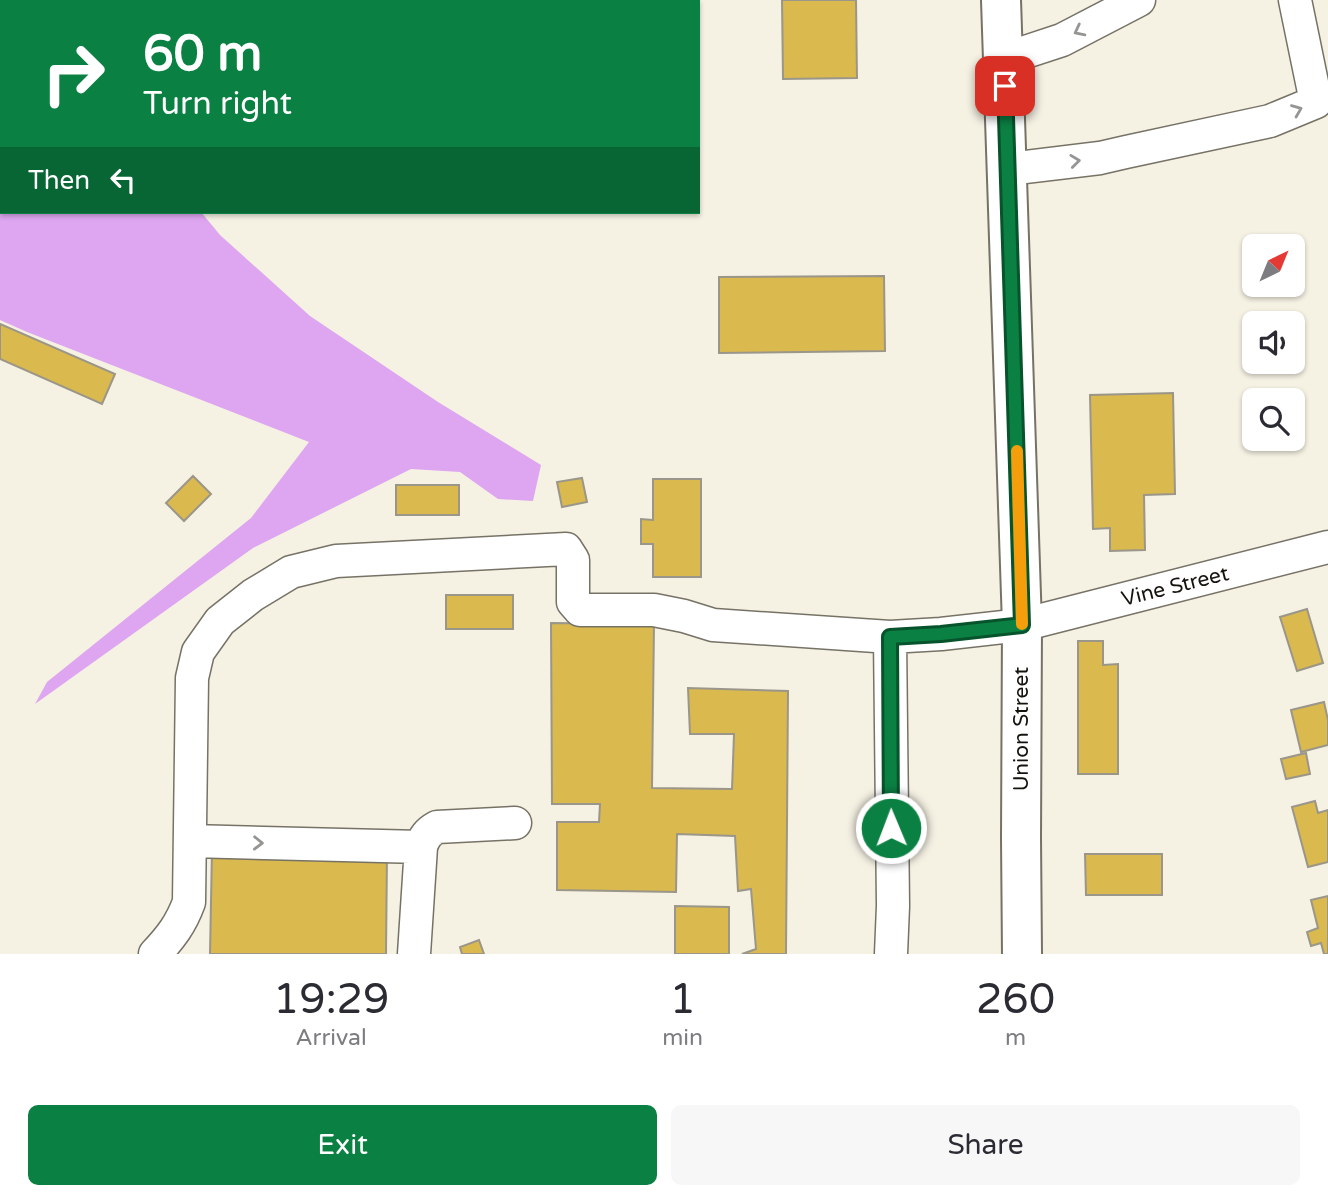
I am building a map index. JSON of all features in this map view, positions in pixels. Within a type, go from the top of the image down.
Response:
[{"type":"main road","name":"Union Street","points":[[1001,0],[1022,625],[1022,954]]},
{"type":"street","points":[[1004,59],[1062,40],[1139,0]]},
{"type":"street","points":[[1008,169],[1100,158],[1270,121],[1316,102],[1295,0]]},
{"type":"street","name":"Vine Street","points":[[190,841],[192,678],[198,652],[220,621],[253,595],[291,572],[335,561],[566,549],[573,559],[573,602],[580,610],[654,610],[713,625],[890,637],[1022,625],[1328,547]]},
{"type":"street","points":[[890,637],[891,954]]},
{"type":"street","points":[[414,954],[421,847],[424,838],[437,827],[515,822]]},
{"type":"street","points":[[155,954],[183,919],[189,902],[190,841],[421,847]]},
{"type":"shaded area","points":[[0,214],[203,214],[220,235],[310,316],[438,402],[541,465],[533,501],[498,499],[460,472],[411,469],[253,548],[35,704],[47,682],[251,518],[309,442],[0,320]]},
{"type":"building","points":[[782,0],[856,0],[857,78],[783,79]]},
{"type":"building","points":[[884,276],[885,351],[719,353],[719,277]]},
{"type":"building","points":[[0,324],[115,374],[102,404],[0,359]]},
{"type":"building","points":[[1173,393],[1175,494],[1144,495],[1145,550],[1110,551],[1110,528],[1093,529],[1090,395]]},
{"type":"building","points":[[193,476],[211,494],[184,521],[166,503]]},
{"type":"building","points":[[582,478],[587,502],[562,507],[557,482]]},
{"type":"building","points":[[653,479],[701,479],[701,577],[653,577],[653,544],[641,544],[641,519],[653,520]]},
{"type":"building","points":[[396,485],[459,485],[459,515],[396,515]]},
{"type":"building","points":[[446,595],[513,595],[513,629],[446,629]]},
{"type":"building","points":[[1307,609],[1323,663],[1297,671],[1280,617]]},
{"type":"building","points":[[551,623],[654,624],[652,788],[732,789],[734,734],[690,734],[688,688],[788,691],[786,954],[742,954],[756,949],[751,889],[738,891],[735,836],[677,834],[676,892],[557,890],[557,822],[599,822],[600,804],[552,804]]},
{"type":"building","points":[[551,623],[654,624],[652,788],[732,789],[734,734],[690,734],[688,688],[788,691],[786,954],[742,954],[756,949],[751,889],[738,891],[735,836],[677,834],[676,892],[557,890],[557,822],[599,822],[600,804],[552,804]]},
{"type":"building","points":[[1078,641],[1103,641],[1103,665],[1118,664],[1118,774],[1078,774]]},
{"type":"building","points":[[1324,702],[1328,720],[1328,745],[1301,752],[1291,710]]},
{"type":"building","points":[[1306,753],[1310,774],[1286,779],[1281,759]]},
{"type":"building","points":[[1315,801],[1318,813],[1328,810],[1328,862],[1308,867],[1292,807]]},
{"type":"building","points":[[212,849],[387,853],[386,954],[210,954]]},
{"type":"building","points":[[1085,854],[1162,854],[1162,895],[1086,895]]},
{"type":"building","points":[[1328,896],[1328,954],[1324,954],[1321,943],[1311,946],[1307,932],[1318,928],[1311,900]]},
{"type":"building","points":[[675,906],[729,907],[729,954],[675,954]]},
{"type":"building","points":[[675,906],[729,907],[729,954],[675,954]]},
{"type":"building","points":[[479,940],[484,954],[462,954],[460,947]]},
{"type":"slow traffic","points":[[1017,451],[1022,624]]},
{"type":"route","points":[[891,828],[890,637],[1022,625],[1005,86]]}]
